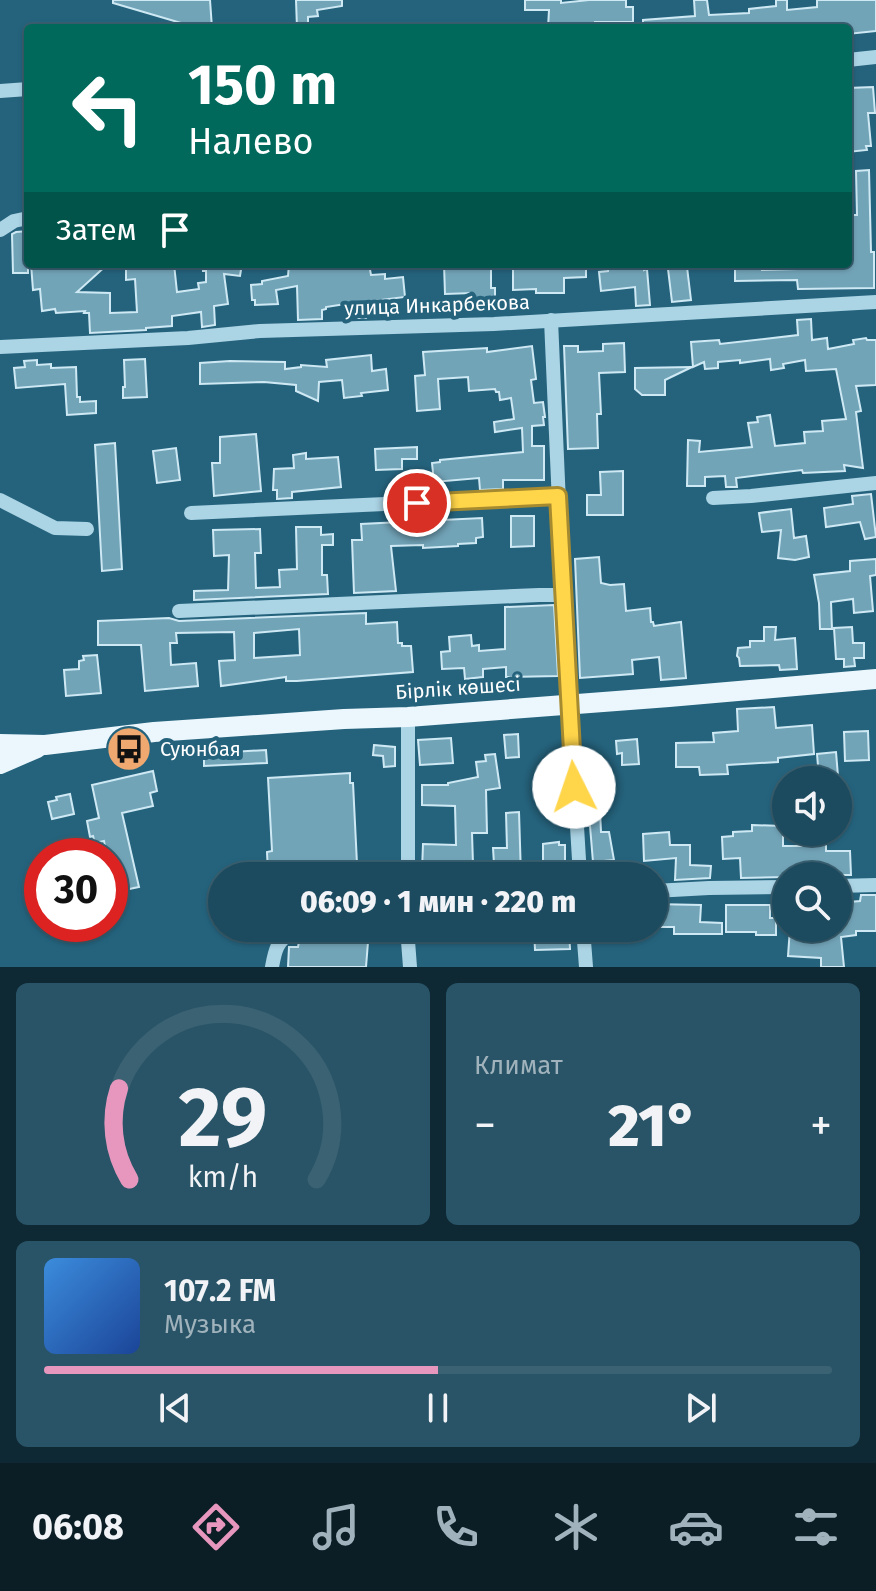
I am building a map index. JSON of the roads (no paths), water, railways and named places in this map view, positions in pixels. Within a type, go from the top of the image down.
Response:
[{"type":"main road","name":"Бірлік көшесі","points":[[45,745],[168,731],[408,717],[876,679]]},
{"type":"main road","points":[[0,735],[45,745]]},
{"type":"main road","points":[[0,744],[45,745]]},
{"type":"main road","points":[[0,764],[45,745]]},
{"type":"street","points":[[852,60],[876,57]]},
{"type":"street","points":[[2,91],[24,89]]},
{"type":"street","points":[[0,230],[24,219]]},
{"type":"street","name":"улица Инкарбекова","points":[[0,347],[188,338],[260,331],[494,324],[876,302]]},
{"type":"street","points":[[551,320],[579,862]]},
{"type":"street","points":[[713,498],[876,483]]},
{"type":"street","points":[[191,513],[558,496]]},
{"type":"street","points":[[0,500],[55,528],[87,529]]},
{"type":"street","points":[[179,611],[563,595]]},
{"type":"street","points":[[408,717],[408,862]]},
{"type":"street","points":[[852,886],[876,885]]},
{"type":"street","points":[[668,890],[772,887]]},
{"type":"street","points":[[272,967],[279,942]]},
{"type":"street","points":[[408,942],[410,967]]},
{"type":"street","points":[[584,942],[586,967]]},
{"type":"place","name":"Суюнбая","points":[[129,749]]}]
